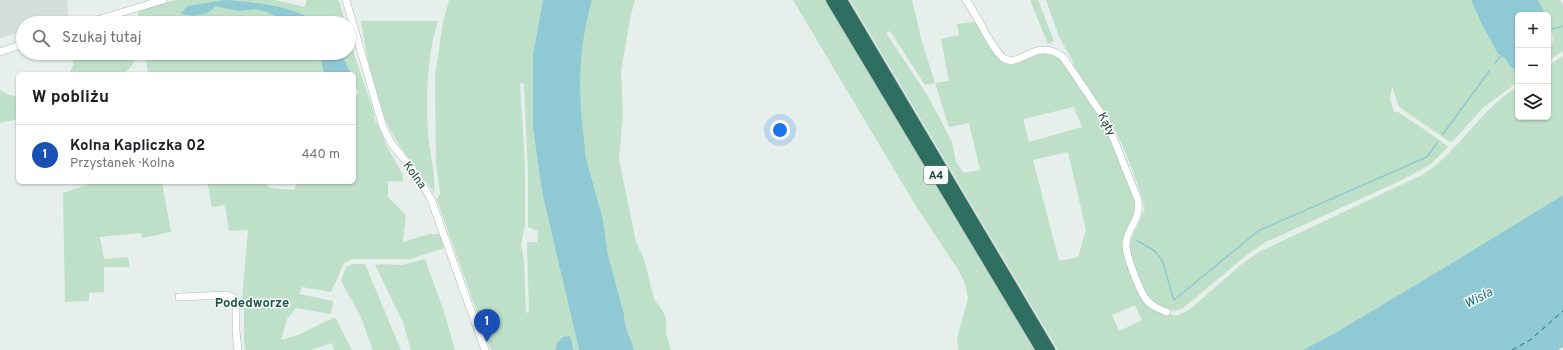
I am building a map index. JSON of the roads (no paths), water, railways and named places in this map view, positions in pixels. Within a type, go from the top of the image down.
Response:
[{"type":"highway","name":"A4","points":[[831,0],[1041,350]]},
{"type":"highway","name":"A4","points":[[842,0],[1050,350]]},
{"type":"street","points":[[110,16],[163,0]]},
{"type":"street","name":"Kolna","points":[[346,0],[351,16]]},
{"type":"street","name":"Kąty","points":[[966,0],[997,50],[1006,59],[1013,60],[1046,49],[1054,50],[1063,57],[1107,122],[1138,200],[1139,209],[1126,242],[1126,251],[1145,299],[1156,308],[1167,312]]},
{"type":"street","name":"Kolna","points":[[356,34],[383,127],[392,143],[417,175],[431,199],[485,350]]},
{"type":"street","points":[[0,52],[16,46]]},
{"type":"street","points":[[179,297],[227,295],[234,298],[236,304],[238,350]]},
{"type":"water","points":[[225,0],[249,2],[274,6],[306,16],[276,16],[256,9],[238,11],[215,6],[204,14],[194,16],[181,13],[188,6]]},
{"type":"water","points":[[543,0],[592,0],[581,56],[580,74],[585,154],[603,220],[608,255],[624,314],[626,328],[634,350],[579,350],[542,192],[533,129],[533,54]]},
{"type":"water","points":[[1471,0],[1538,0],[1544,12],[1515,12],[1515,69],[1511,68],[1505,58],[1498,54],[1481,23]]},
{"type":"water","points":[[321,60],[344,60],[350,72],[324,72]]},
{"type":"water","name":"Wisła","points":[[1563,195],[1563,347],[1558,350],[1303,350],[1335,333]]},
{"type":"water","points":[[570,336],[574,350],[555,350],[557,343],[563,337]]},
{"type":"waterway","points":[[1553,29],[1563,26]]},
{"type":"waterway","points":[[1495,63],[1501,56]]},
{"type":"waterway","points":[[1443,134],[1490,70]]},
{"type":"waterway","points":[[1136,240],[1155,251],[1162,260],[1174,300],[1258,231],[1427,157],[1438,142]]},
{"type":"place","name":"Kolna Kapliczka 02","points":[[487,342]]},
{"type":"district","name":"Podedworze","points":[[252,302]]}]
